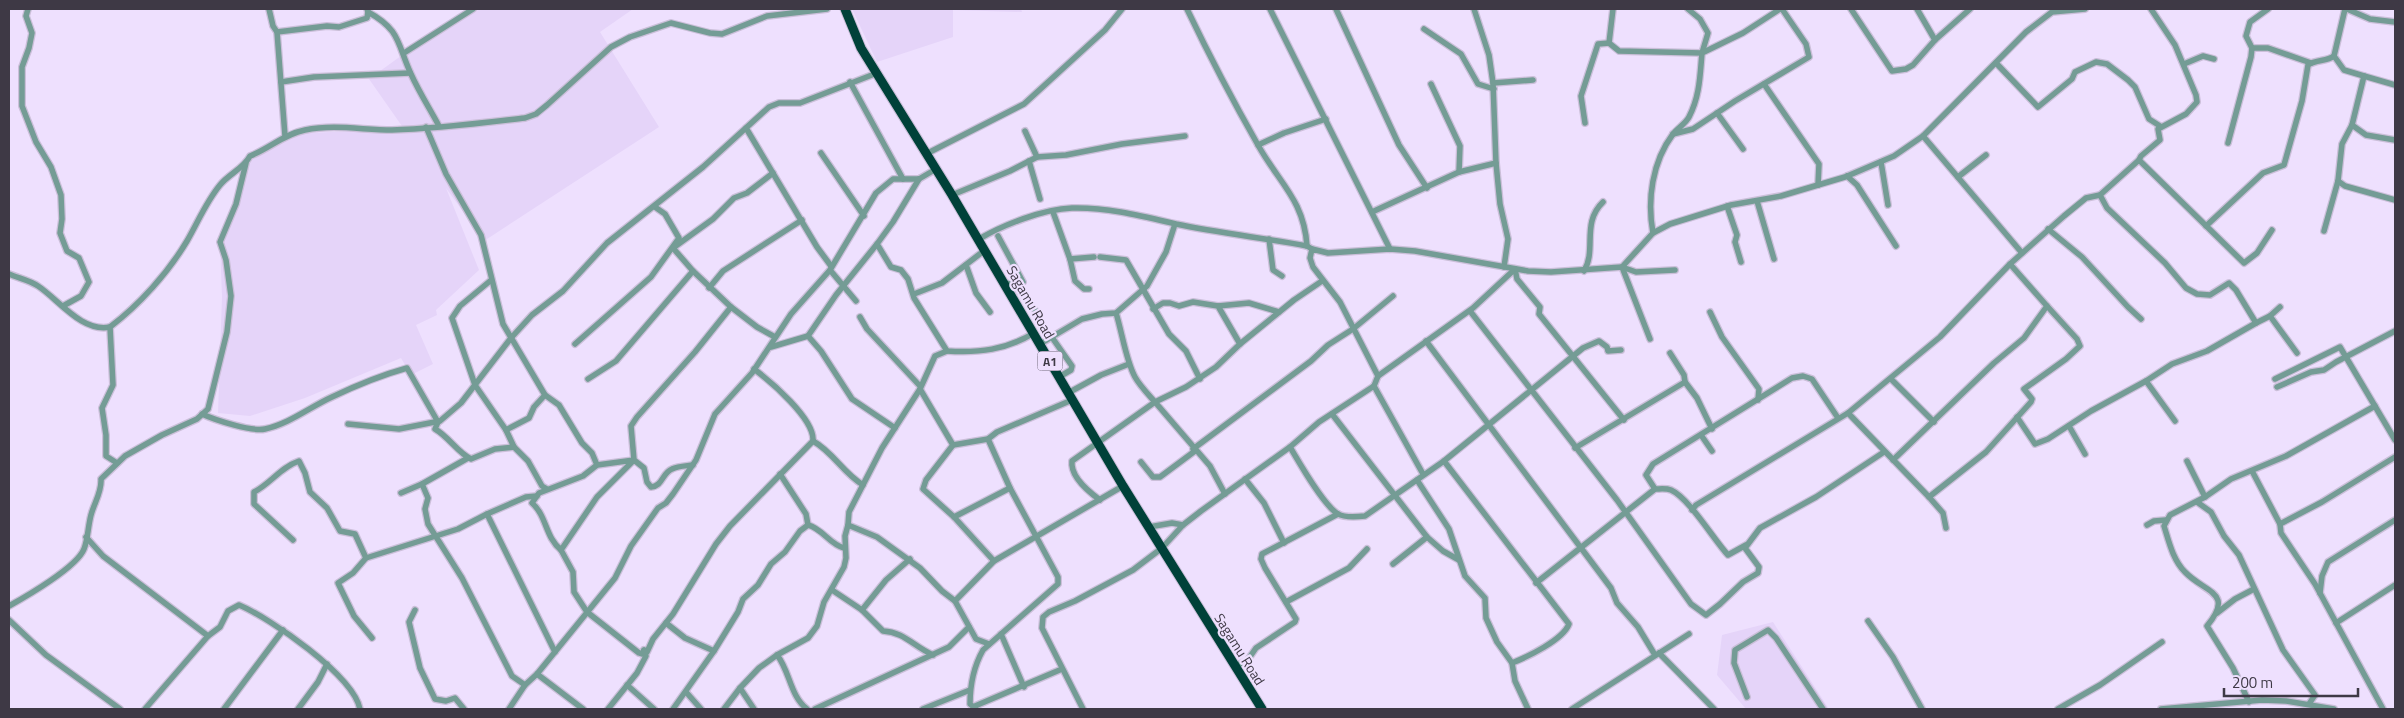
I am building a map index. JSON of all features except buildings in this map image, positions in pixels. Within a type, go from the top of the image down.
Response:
[{"type":"highway","name":"Sagamu Road","points":[[845,9],[861,48],[952,194],[1123,486],[1262,709]]},
{"type":"street","points":[[28,9],[26,16],[32,33],[22,67],[22,106],[36,142],[51,167],[61,195],[62,219],[60,233],[67,251],[79,258],[89,282],[81,296],[63,306]]},
{"type":"street","points":[[269,9],[273,26],[277,32],[285,136]]},
{"type":"street","points":[[404,53],[473,9]]},
{"type":"street","points":[[9,606],[30,594],[77,561],[86,547],[86,537],[95,499],[101,488],[101,479],[117,463],[136,449],[197,420],[208,409],[227,332],[231,296],[226,260],[220,242],[236,204],[246,163],[250,156],[285,136],[302,130],[326,126],[392,130],[531,116],[547,105],[611,47],[630,37],[667,23],[675,23],[710,33],[722,34],[767,16],[827,9]]},
{"type":"street","points":[[926,154],[1024,104],[1105,30],[1122,9]]},
{"type":"street","points":[[1187,9],[1227,89],[1258,145],[1300,209],[1306,226],[1310,258],[1322,281],[1340,302],[1378,376]]},
{"type":"street","points":[[1270,9],[1390,248]]},
{"type":"street","points":[[1336,9],[1399,145],[1426,188]]},
{"type":"street","points":[[1474,9],[1489,55],[1494,86],[1496,163],[1500,204],[1508,239],[1504,267]]},
{"type":"street","points":[[1609,43],[1613,9]]},
{"type":"street","points":[[1653,234],[1650,205],[1653,177],[1673,134],[1688,118],[1699,91],[1702,53],[1708,33],[1700,19],[1688,9]]},
{"type":"street","points":[[1585,123],[1581,96],[1598,44],[1609,43],[1618,51],[1702,53],[1743,33],[1781,9],[1806,44],[1810,55],[1717,112],[1693,129],[1673,134]]},
{"type":"street","points":[[1851,9],[1892,71],[1906,69],[1913,65],[1935,40],[1970,9]]},
{"type":"street","points":[[1916,9],[1935,40]]},
{"type":"street","points":[[1622,266],[1653,234],[1670,224],[1728,206],[1757,201],[1818,185],[1882,162],[1923,136],[2050,10],[2085,9]]},
{"type":"street","points":[[1692,510],[1696,505],[1848,413],[1891,379],[1940,338],[2010,264],[2048,229],[2086,198],[2100,194],[2139,160],[2141,156],[2160,140],[2158,129],[2160,126],[2186,114],[2197,102],[2176,45],[2151,9]]},
{"type":"street","points":[[2228,143],[2242,94],[2252,48],[2246,36],[2250,22],[2268,9]]},
{"type":"street","points":[[2252,48],[2268,48],[2311,63],[2328,61],[2334,56],[2346,9],[2370,19],[2395,22]]},
{"type":"street","points":[[277,32],[327,26],[339,27],[367,18],[368,10],[383,20],[395,34],[404,53],[410,73],[439,126]]},
{"type":"street","points":[[1424,29],[1461,54],[1478,84],[1494,86],[1532,80]]},
{"type":"street","points":[[2184,64],[2203,56],[2214,60]]},
{"type":"street","points":[[2334,56],[2344,70],[2395,85]]},
{"type":"street","points":[[1996,63],[2038,107],[2072,79],[2075,72],[2096,62],[2107,64],[2135,87],[2149,119],[2160,126]]},
{"type":"street","points":[[2206,226],[2263,172],[2284,164],[2302,100],[2308,65],[2311,63]]},
{"type":"street","points":[[281,82],[314,77],[410,73]]},
{"type":"street","points":[[468,458],[435,429],[438,422],[461,402],[532,314],[563,290],[607,243],[655,206],[773,104],[800,103],[877,73]]},
{"type":"street","points":[[2324,230],[2338,181],[2342,144],[2352,125],[2364,76]]},
{"type":"street","points":[[850,82],[903,178]]},
{"type":"street","points":[[1431,84],[1460,146],[1459,172]]},
{"type":"street","points":[[1764,84],[1818,164],[1818,185]]},
{"type":"street","points":[[1717,112],[1743,148]]},
{"type":"street","points":[[1258,145],[1284,133],[1326,119]]},
{"type":"street","points":[[2352,125],[2366,135],[2395,140]]},
{"type":"street","points":[[426,127],[446,174],[480,235],[489,264],[490,281],[502,324],[545,395],[559,405],[582,443],[592,453],[597,465]]},
{"type":"street","points":[[746,128],[817,248],[856,301]]},
{"type":"street","points":[[1025,131],[1037,157]]},
{"type":"street","points":[[952,194],[1037,157],[1066,155],[1122,144],[1185,136]]},
{"type":"street","points":[[1923,136],[2022,253]]},
{"type":"street","points":[[820,153],[864,216]]},
{"type":"street","points":[[1958,177],[1986,155]]},
{"type":"street","points":[[2139,160],[2195,218],[2206,226],[2244,263],[2257,253],[2272,230]]},
{"type":"street","points":[[1029,161],[1040,199]]},
{"type":"street","points":[[1882,162],[1888,205]]},
{"type":"street","points":[[9,274],[38,285],[63,306],[93,326],[110,327],[124,316],[163,273],[186,243],[203,210],[220,185],[235,170],[246,163]]},
{"type":"street","points":[[1372,212],[1459,172],[1496,163]]},
{"type":"street","points":[[771,347],[808,336],[893,222],[919,179],[936,169]]},
{"type":"street","points":[[673,248],[713,219],[734,198],[747,192],[773,173]]},
{"type":"street","points":[[1847,176],[1857,185],[1896,246]]},
{"type":"street","points":[[509,709],[525,685],[537,674],[615,578],[631,546],[652,516],[666,503],[693,465],[716,414],[754,369],[771,347],[775,337],[830,268],[864,216],[876,193],[893,179],[919,179]]},
{"type":"street","points":[[2338,181],[2345,186],[2395,200]]},
{"type":"street","points":[[2100,194],[2107,208],[2165,263],[2186,288],[2197,294],[2210,295],[2229,283],[2236,290],[2256,323]]},
{"type":"street","points":[[1757,201],[1774,259]]},
{"type":"street","points":[[1584,271],[1589,258],[1589,236],[1594,213],[1603,202]]},
{"type":"street","points":[[575,344],[651,277],[679,238],[665,214],[655,206]]},
{"type":"street","points":[[1728,206],[1737,235],[1735,242],[1741,262]]},
{"type":"street","points":[[978,239],[994,230],[1070,208],[1110,211],[1175,224],[1269,239],[1328,253],[1390,248],[1433,253],[1515,269],[1551,272],[1584,271],[1622,266],[1636,272],[1675,270]]},
{"type":"street","points":[[1053,212],[1070,259],[1075,281],[1084,289],[1089,289]]},
{"type":"street","points":[[709,288],[723,271],[802,220]]},
{"type":"street","points":[[1040,344],[1072,323],[1090,316],[1116,313],[1150,282],[1166,252],[1175,224]]},
{"type":"street","points":[[2048,229],[2082,257],[2141,319]]},
{"type":"street","points":[[998,236],[1023,282],[1017,285]]},
{"type":"street","points":[[1269,239],[1273,270],[1282,276]]},
{"type":"street","points":[[877,244],[890,266],[901,270],[908,279],[914,298],[947,351]]},
{"type":"street","points":[[673,248],[709,288],[757,327],[775,337]]},
{"type":"street","points":[[914,294],[942,283],[985,250]]},
{"type":"street","points":[[1070,259],[1097,257],[1126,260],[1153,309],[1169,334],[1186,351],[1200,379]]},
{"type":"street","points":[[1930,497],[1986,452],[2018,417],[2032,400],[2024,389],[2066,359],[2080,346],[2077,338],[2010,264]]},
{"type":"street","points":[[966,265],[976,293],[990,312]]},
{"type":"street","points":[[1622,266],[1650,339]]},
{"type":"street","points":[[1083,709],[1042,628],[1044,617],[1049,612],[1075,601],[1133,570],[1162,548],[1182,525],[1290,447],[1332,414],[1374,386],[1378,376],[1470,311],[1515,269]]},
{"type":"street","points":[[1515,269],[1517,279],[1540,307],[1539,314],[1624,420]]},
{"type":"street","points":[[588,380],[616,360],[693,271]]},
{"type":"street","points":[[490,281],[460,306],[452,318],[475,385],[506,430],[514,447],[528,461],[542,486],[547,489]]},
{"type":"street","points":[[1100,500],[1084,488],[1071,462],[1098,444],[1120,425],[1155,402],[1200,379],[1216,368],[1240,344],[1279,312],[1322,281]]},
{"type":"street","points":[[1004,283],[1010,282],[1017,285],[1018,289],[1035,310]]},
{"type":"street","points":[[1136,295],[1146,297]]},
{"type":"street","points":[[1141,462],[1153,477],[1160,478],[1393,296]]},
{"type":"street","points":[[1153,309],[1163,303],[1179,306],[1193,302],[1218,306],[1248,303],[1279,312]]},
{"type":"street","points":[[1218,306],[1240,344]]},
{"type":"street","points":[[1893,460],[1994,362],[2024,338],[2047,306]]},
{"type":"street","points":[[693,465],[672,468],[659,484],[651,487],[647,482],[644,468],[634,460],[631,426],[731,307]]},
{"type":"street","points":[[2018,417],[2035,444],[2069,426],[2091,411],[2146,381],[2172,364],[2207,351],[2270,316],[2280,307]]},
{"type":"street","points":[[1470,311],[1625,512],[1691,604],[1706,615],[1728,598],[1743,582],[1758,573],[1759,567],[1745,550],[1747,544],[1760,528],[1816,497],[1884,452]]},
{"type":"street","points":[[1710,312],[1722,337],[1759,389],[1758,400]]},
{"type":"street","points":[[1116,313],[1129,364],[1136,380],[1194,450],[1210,466],[1224,494]]},
{"type":"street","points":[[2270,316],[2297,353]]},
{"type":"street","points":[[860,317],[867,329],[920,388],[952,445]]},
{"type":"street","points":[[110,327],[112,385],[102,408],[106,436],[106,456],[117,463]]},
{"type":"street","points":[[2277,388],[2310,372],[2324,370],[2346,356],[2393,332],[2395,338]]},
{"type":"street","points":[[724,709],[759,668],[777,655],[808,638],[817,626],[822,607],[844,567],[846,558],[844,548],[849,512],[907,406],[920,388],[935,356],[947,351],[974,353],[999,349],[1034,333]]},
{"type":"street","points":[[808,336],[821,351],[852,399],[895,428]]},
{"type":"street","points":[[1051,336],[1072,366],[1071,370],[1059,376]]},
{"type":"street","points":[[1426,341],[1487,425],[1611,588],[1617,603],[1638,627],[1657,654],[1714,709]]},
{"type":"street","points":[[1290,447],[1314,485],[1338,514],[1353,518],[1365,516],[1444,461],[1583,348],[1599,341],[1607,347],[1608,351],[1621,350]]},
{"type":"street","points":[[2275,379],[2340,347],[2395,440]]},
{"type":"street","points":[[1670,353],[1684,375],[1685,382],[1698,398],[1712,429]]},
{"type":"street","points":[[994,561],[954,517],[923,489],[926,480],[952,445],[988,439],[997,432],[1070,397],[1101,375],[1129,364]]},
{"type":"street","points":[[202,414],[220,422],[264,430],[387,373],[407,368],[438,422]]},
{"type":"street","points":[[754,369],[787,397],[809,427],[813,440],[825,447],[852,479],[863,485]]},
{"type":"street","points":[[1655,489],[1646,475],[1653,464],[1792,378],[1807,376],[1812,379],[1838,418]]},
{"type":"street","points":[[1891,379],[1934,422]]},
{"type":"street","points":[[2146,381],[2175,421]]},
{"type":"street","points":[[1575,448],[1685,382]]},
{"type":"street","points":[[1374,386],[1423,474]]},
{"type":"street","points":[[506,430],[528,418],[534,407],[545,395]]},
{"type":"street","points":[[2218,613],[2219,601],[2214,592],[2198,584],[2184,572],[2174,558],[2164,526],[2166,520],[2170,515],[2197,502],[2231,479],[2286,456],[2374,406]]},
{"type":"street","points":[[1848,413],[1930,497],[1943,513],[1946,528]]},
{"type":"street","points":[[1332,414],[1427,537],[1443,551],[1459,560]]},
{"type":"street","points":[[348,424],[399,429],[438,422]]},
{"type":"street","points":[[2069,426],[2085,454]]},
{"type":"street","points":[[1701,435],[1712,451]]},
{"type":"street","points":[[988,439],[1010,488],[1058,577],[1058,584],[989,644],[978,661],[970,690],[970,704],[975,708],[1062,670]]},
{"type":"street","points":[[644,650],[646,652],[649,651],[653,639],[666,623],[716,544],[741,514],[813,440]]},
{"type":"street","points":[[401,493],[422,484],[468,458],[478,458],[495,449],[514,447]]},
{"type":"street","points":[[2280,524],[2322,502],[2395,457]]},
{"type":"street","points":[[634,460],[597,465],[583,476],[539,493],[532,503],[543,516],[545,528],[553,543],[561,550],[573,572],[574,592],[587,612],[639,653],[642,654],[644,650]]},
{"type":"street","points":[[561,550],[597,497],[634,460]]},
{"type":"street","points":[[293,540],[254,504],[254,492],[268,485],[290,464],[299,461],[305,473],[310,492],[327,508],[340,531],[355,534],[366,558]]},
{"type":"street","points":[[1444,461],[1536,582],[1567,619],[1569,626],[1544,648],[1512,663]]},
{"type":"street","points":[[2187,462],[2205,497]]},
{"type":"street","points":[[2252,471],[2280,524],[2281,533],[2320,592],[2372,685],[2383,709]]},
{"type":"street","points":[[780,474],[806,514],[808,525]]},
{"type":"street","points":[[1245,479],[1264,502],[1284,543]]},
{"type":"street","points":[[1418,480],[1449,529],[1465,576],[1485,598],[1486,618],[1497,642],[1512,663],[1515,681],[1528,709]]},
{"type":"street","points":[[422,484],[428,498],[425,509],[428,524],[462,578],[512,676],[525,685]]},
{"type":"street","points":[[955,601],[994,561],[1037,538],[1123,486]]},
{"type":"street","points":[[954,517],[1010,488]]},
{"type":"street","points":[[1536,582],[1655,489],[1671,490],[1692,510],[1728,555],[1747,544]]},
{"type":"street","points":[[372,638],[354,616],[338,583],[353,573],[366,558],[458,530],[487,514],[519,500],[538,496]]},
{"type":"street","points":[[2197,502],[2211,512],[2224,536],[2239,555],[2283,650],[2315,695],[2309,704]]},
{"type":"street","points":[[487,514],[555,652]]},
{"type":"street","points":[[1235,666],[1247,661],[1256,648],[1295,622],[1296,619],[1261,559],[1262,554],[1338,514]]},
{"type":"street","points":[[2147,525],[2154,521],[2166,520]]},
{"type":"street","points":[[2320,592],[2328,562],[2395,520]]},
{"type":"street","points":[[1149,527],[1172,523],[1182,525]]},
{"type":"street","points":[[808,525],[815,527],[832,543],[844,548]]},
{"type":"street","points":[[673,709],[714,651],[738,612],[743,599],[758,585],[771,564],[785,552],[800,531],[808,525]]},
{"type":"street","points":[[848,525],[877,537],[910,560],[955,601],[976,639],[989,644]]},
{"type":"street","points":[[86,537],[110,561],[208,636]]},
{"type":"street","points":[[1393,564],[1427,537]]},
{"type":"street","points":[[1286,602],[1349,568],[1367,549]]},
{"type":"street","points":[[862,610],[886,580],[910,560]]},
{"type":"street","points":[[2336,623],[2395,584]]},
{"type":"street","points":[[2249,702],[2233,668],[2207,626],[2218,613],[2235,599],[2254,589]]},
{"type":"street","points":[[832,590],[862,610],[883,631],[898,632],[916,647],[933,655]]},
{"type":"street","points":[[145,709],[208,636],[220,627],[228,611],[239,605],[283,630],[327,664],[342,681],[360,709]]},
{"type":"street","points":[[415,610],[409,622],[420,668],[435,699],[446,701],[456,698],[464,709]]},
{"type":"street","points":[[9,620],[46,655],[120,709]]},
{"type":"street","points":[[1868,621],[1893,657],[1922,709]]},
{"type":"street","points":[[666,623],[685,638],[714,651]]},
{"type":"street","points":[[814,709],[949,647],[969,627]]},
{"type":"street","points":[[224,709],[283,630]]},
{"type":"street","points":[[1747,697],[1734,663],[1735,650],[1768,630],[1776,638],[1823,709]]},
{"type":"street","points":[[1001,634],[1024,687]]},
{"type":"street","points":[[1572,709],[1689,634]]},
{"type":"street","points":[[2058,709],[2100,684],[2162,642]]},
{"type":"street","points":[[608,709],[646,656],[644,650]]},
{"type":"street","points":[[777,655],[801,704],[807,709]]},
{"type":"street","points":[[298,709],[318,682],[327,664]]},
{"type":"street","points":[[537,674],[583,709]]},
{"type":"street","points":[[627,685],[654,709]]},
{"type":"street","points":[[740,688],[754,709]]},
{"type":"street","points":[[923,709],[970,690]]},
{"type":"street","points":[[686,692],[701,709]]},
{"type":"street","points":[[2161,709],[2278,700],[2301,707],[2309,704],[2334,709]]},
{"type":"shaded area","points":[[466,9],[633,9],[600,32],[659,127],[484,241],[446,188],[479,270],[436,310],[437,315],[416,325],[433,364],[411,375],[401,358],[305,398],[250,416],[218,413],[222,297],[220,242],[236,210],[246,159],[254,150],[282,134],[404,129],[369,79]]},
{"type":"shaded area","points":[[852,9],[1021,9],[1022,12],[953,10],[953,37],[877,62]]},
{"type":"shaded area","points":[[1773,622],[1829,709],[1746,709],[1717,675],[1722,635]]}]
